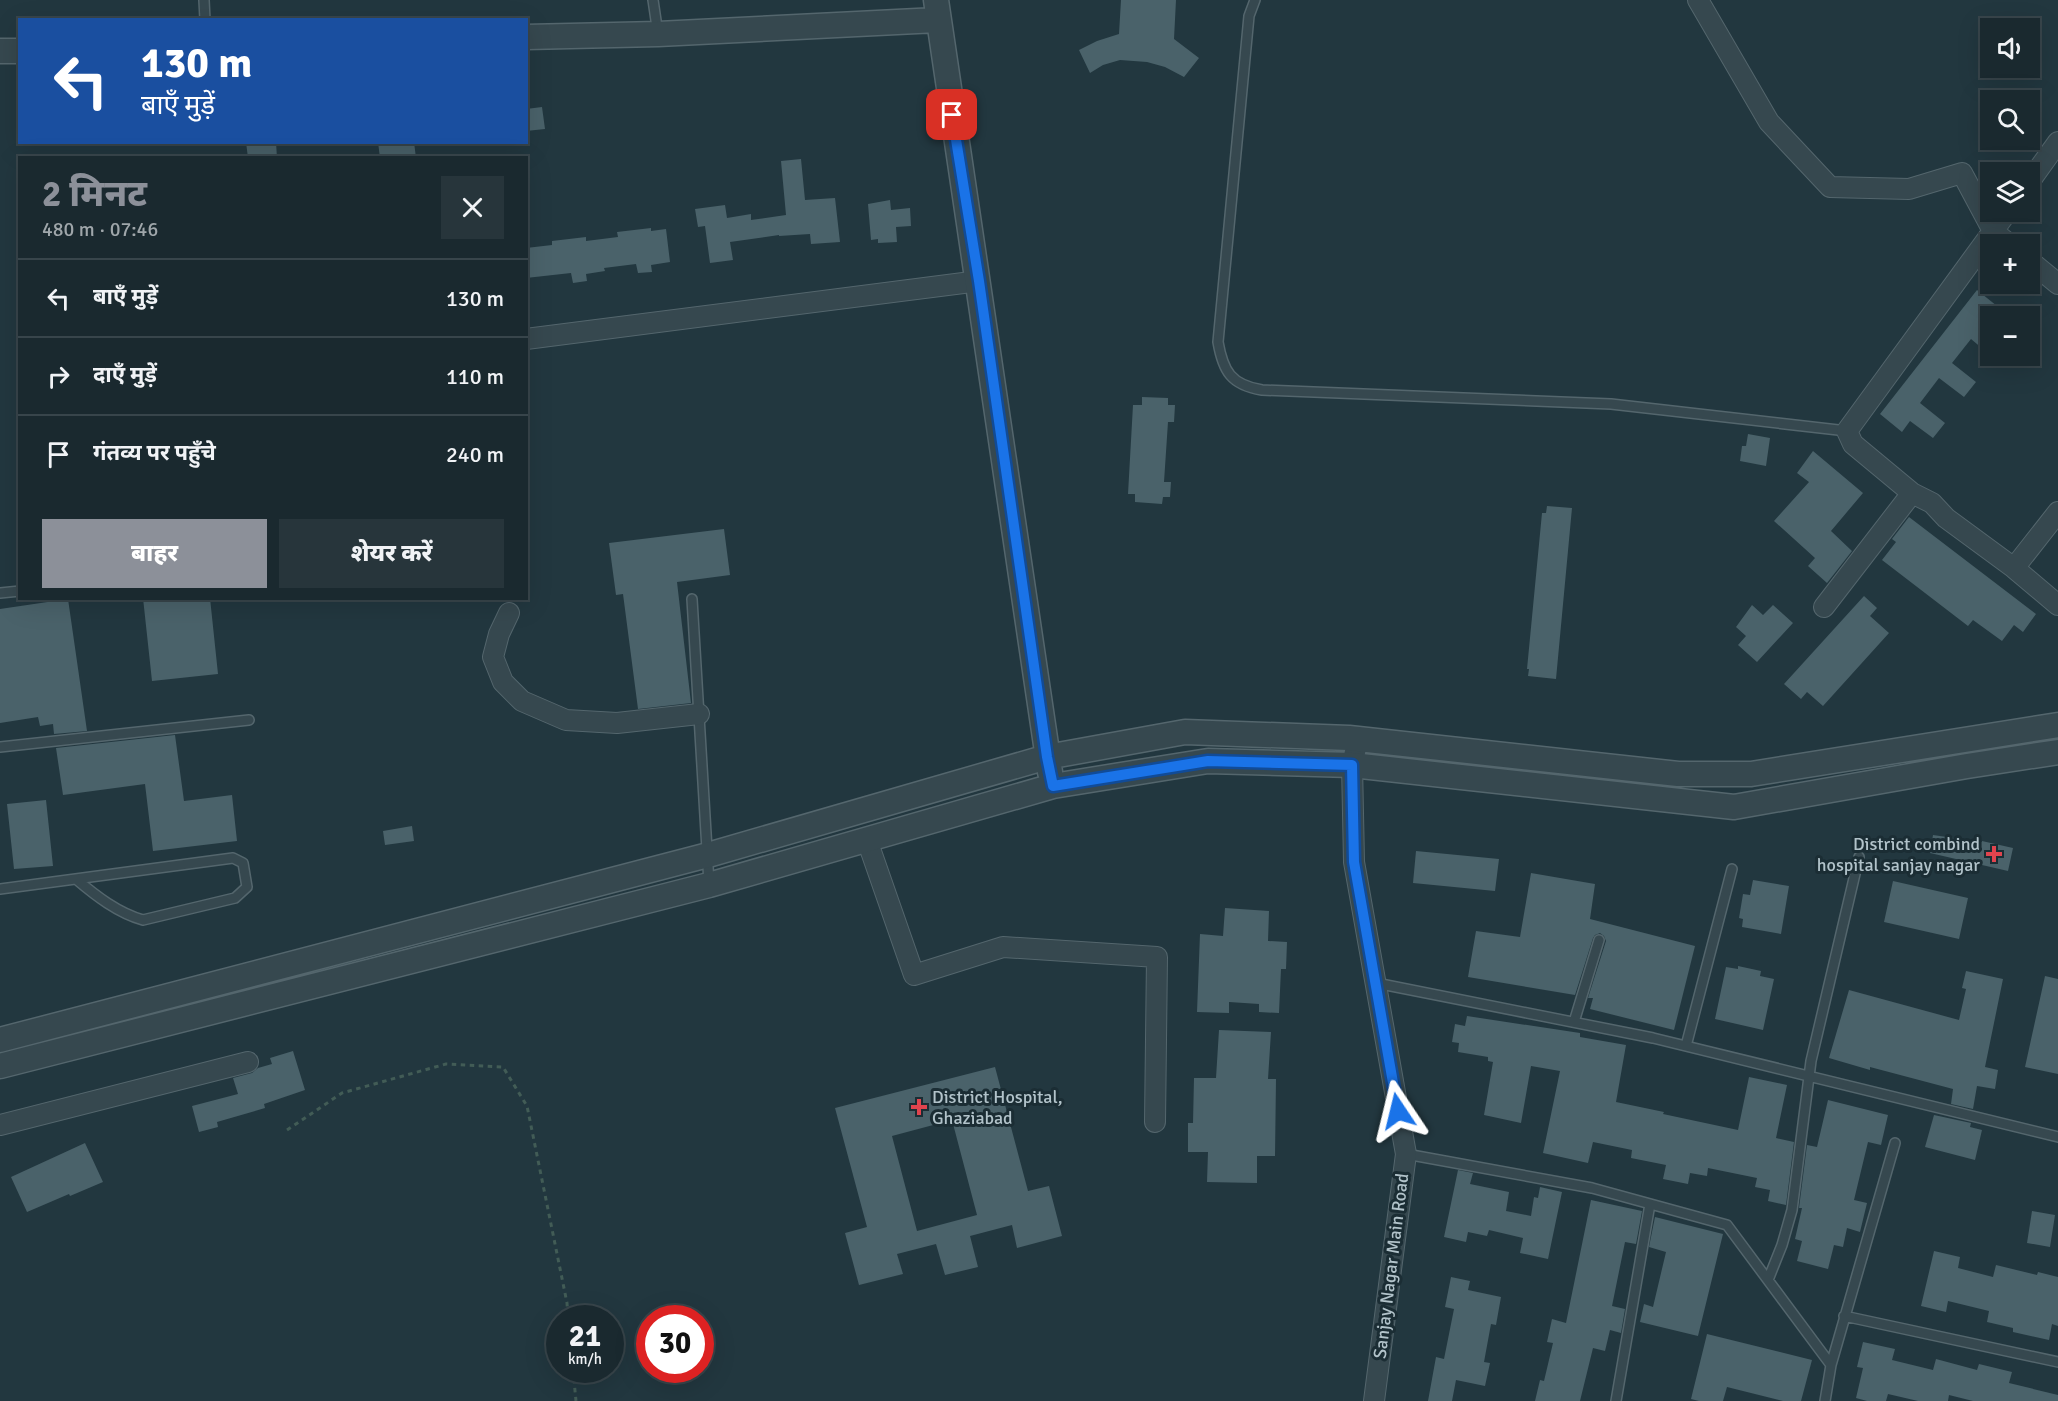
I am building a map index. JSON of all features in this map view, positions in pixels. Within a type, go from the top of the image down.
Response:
[{"type":"street","points":[[1698,0],[1769,122],[1830,187],[1909,189],[1962,173],[1997,234]]},
{"type":"street","points":[[528,37],[658,34],[937,10],[1053,786]]},
{"type":"street","points":[[0,51],[18,51]]},
{"type":"street","points":[[2040,167],[2058,142]]},
{"type":"street","points":[[2000,222],[1847,432],[1853,444],[1912,493],[1932,503],[1946,518],[2058,604]]},
{"type":"street","points":[[2040,269],[2058,284]]},
{"type":"street","points":[[528,339],[979,281]]},
{"type":"street","points":[[1824,607],[1912,493]]},
{"type":"street","points":[[2014,568],[2058,512]]},
{"type":"street","points":[[509,613],[499,634],[493,657],[502,682],[522,701],[566,720],[617,723],[699,714]]},
{"type":"street","points":[[0,1040],[708,855],[1047,757],[1185,732],[1358,739],[1678,774],[1751,774],[2058,725]]},
{"type":"street","name":"Sanjay Nagar Main Road","points":[[1358,739],[1352,765],[1354,862],[1406,1154],[1374,1401]]},
{"type":"street","points":[[0,1066],[709,885],[1053,786],[1208,761],[1352,765],[1734,807],[2058,752]]},
{"type":"street","points":[[867,840],[914,975],[1003,947],[1157,957],[1155,1122]]},
{"type":"street","points":[[0,1125],[248,1062]]},
{"type":"lane","points":[[204,0],[205,18]]},
{"type":"lane","points":[[653,0],[658,34]]},
{"type":"lane","points":[[1255,0],[1249,16],[1218,342],[1222,364],[1245,387],[1262,390],[1611,404],[1847,432]]},
{"type":"lane","points":[[0,593],[18,591]]},
{"type":"lane","points":[[692,598],[709,885]]},
{"type":"lane","points":[[0,747],[249,720]]},
{"type":"lane","points":[[1768,1280],[1782,1245],[1792,1210],[1811,1077],[1811,1060],[1859,857]]},
{"type":"lane","points":[[0,889],[233,858],[243,863],[247,887],[235,898],[143,920],[129,915],[76,879]]},
{"type":"lane","points":[[1686,1046],[1732,868]]},
{"type":"lane","points":[[1574,1022],[1599,940]]},
{"type":"lane","points":[[1375,982],[1686,1046],[2058,1137]]},
{"type":"lane","points":[[1825,1401],[1831,1365],[1844,1316],[1895,1143]]},
{"type":"lane","points":[[1406,1154],[1592,1188],[1727,1225],[1831,1365]]},
{"type":"lane","points":[[1616,1401],[1650,1204]]},
{"type":"lane","points":[[1844,1316],[2058,1362]]},
{"type":"path","points":[[287,1130],[342,1094],[446,1064],[503,1067],[527,1106],[567,1305]]},
{"type":"path","points":[[574,1383],[576,1401]]},
{"type":"building","points":[[1121,0],[1176,0],[1174,39],[1199,58],[1184,77],[1165,67],[1147,62],[1120,60],[1103,65],[1090,73],[1079,50],[1119,34]]},
{"type":"building","points":[[542,107],[545,129],[528,131],[528,109]]},
{"type":"building","points":[[246,144],[276,144],[277,156],[248,156]]},
{"type":"building","points":[[378,144],[414,144],[416,156],[380,156]]},
{"type":"building","points":[[801,159],[805,200],[835,198],[840,242],[811,244],[810,234],[779,235],[730,242],[733,260],[710,263],[705,226],[698,227],[695,209],[725,205],[727,218],[751,214],[751,220],[786,215],[781,161]]},
{"type":"building","points":[[890,200],[891,210],[910,208],[911,226],[896,227],[897,242],[878,243],[878,239],[871,240],[868,204]]},
{"type":"building","points":[[651,228],[651,231],[666,229],[670,262],[651,265],[652,272],[638,273],[636,264],[604,268],[605,271],[586,274],[587,281],[573,283],[571,273],[528,278],[528,248],[552,245],[552,241],[586,237],[586,241],[618,237],[617,232]]},
{"type":"building","points":[[1977,290],[1997,306],[1980,306],[1980,347],[1971,339],[1952,363],[1976,382],[1964,397],[1939,378],[1920,403],[1945,423],[1933,438],[1910,421],[1902,432],[1880,414]]},
{"type":"building","points":[[1142,397],[1168,398],[1168,405],[1175,405],[1174,422],[1168,422],[1164,482],[1171,482],[1170,497],[1163,497],[1162,504],[1135,502],[1135,494],[1128,494],[1133,405],[1142,405]]},
{"type":"building","points":[[1748,434],[1770,438],[1766,466],[1740,461],[1742,446],[1746,446]]},
{"type":"building","points":[[1813,451],[1863,493],[1831,531],[1852,551],[1827,583],[1808,566],[1815,558],[1774,521],[1809,482],[1797,473]]},
{"type":"building","points":[[1547,506],[1572,508],[1556,679],[1528,676],[1529,669],[1527,669],[1542,513],[1546,513]]},
{"type":"building","points":[[1909,517],[2036,614],[2023,632],[2014,625],[2002,641],[1973,620],[1968,626],[1882,560],[1896,542],[1892,539]]},
{"type":"building","points":[[724,529],[730,575],[677,582],[691,703],[638,709],[623,594],[616,595],[609,543]]},
{"type":"building","points":[[1864,596],[1877,608],[1870,616],[1889,633],[1823,706],[1807,692],[1801,699],[1784,684]]},
{"type":"building","points":[[68,600],[87,731],[54,734],[53,724],[40,726],[38,717],[0,723],[0,609]]},
{"type":"building","points":[[143,600],[210,600],[218,674],[152,681]]},
{"type":"building","points":[[1752,605],[1763,615],[1773,605],[1793,623],[1757,662],[1738,645],[1746,636],[1736,627]]},
{"type":"building","points":[[175,735],[184,801],[232,795],[237,841],[153,851],[145,784],[63,795],[56,748]]},
{"type":"building","points":[[46,800],[53,866],[14,869],[7,804]]},
{"type":"building","points":[[412,826],[414,841],[385,845],[383,831]]},
{"type":"building","points":[[1933,835],[1982,841],[2013,848],[2008,871],[1930,853]]},
{"type":"building","points":[[1416,851],[1499,859],[1495,891],[1413,883]]},
{"type":"building","points":[[1531,873],[1595,884],[1590,919],[1695,946],[1674,1030],[1590,1009],[1593,998],[1588,998],[1606,941],[1600,933],[1593,938],[1575,995],[1468,977],[1476,931],[1520,937]]},
{"type":"building","points":[[1753,880],[1789,886],[1781,934],[1742,927],[1743,919],[1739,918],[1743,894],[1750,895]]},
{"type":"building","points":[[1893,881],[1968,898],[1959,939],[1884,922]]},
{"type":"building","points":[[1225,908],[1269,911],[1268,941],[1287,942],[1286,969],[1281,969],[1279,1013],[1259,1012],[1259,1004],[1229,1002],[1229,1013],[1197,1012],[1200,934],[1223,936]]},
{"type":"building","points":[[1738,966],[1761,971],[1760,976],[1774,979],[1763,1030],[1715,1019],[1726,967],[1738,969]]},
{"type":"building","points":[[1966,971],[2003,979],[1985,1067],[1998,1070],[1995,1089],[1977,1086],[1973,1109],[1951,1104],[1953,1089],[1829,1058],[1849,990],[1959,1020],[1966,989],[1962,988]]},
{"type":"building","points":[[2045,976],[2058,979],[2058,1074],[2025,1067]]},
{"type":"building","points":[[1467,1016],[1580,1033],[1580,1037],[1626,1045],[1616,1102],[1664,1112],[1663,1114],[1738,1130],[1749,1077],[1787,1085],[1776,1138],[1794,1142],[1786,1205],[1768,1201],[1770,1190],[1755,1187],[1757,1178],[1708,1168],[1707,1176],[1690,1173],[1688,1184],[1663,1179],[1666,1165],[1631,1158],[1632,1150],[1593,1142],[1588,1163],[1543,1153],[1560,1071],[1531,1066],[1521,1123],[1484,1115],[1493,1062],[1488,1061],[1488,1057],[1458,1052],[1459,1043],[1452,1042],[1455,1024],[1465,1026]]},
{"type":"building","points":[[1219,1030],[1271,1032],[1268,1079],[1276,1079],[1275,1156],[1257,1156],[1257,1183],[1207,1182],[1208,1152],[1188,1152],[1188,1123],[1193,1123],[1194,1078],[1216,1078]]},
{"type":"building","points":[[293,1051],[305,1090],[264,1104],[265,1108],[217,1122],[218,1127],[199,1132],[192,1106],[238,1094],[233,1078],[272,1064],[270,1058]]},
{"type":"building","points":[[995,1067],[1028,1191],[1049,1186],[1062,1236],[1017,1248],[1012,1225],[970,1236],[978,1267],[945,1275],[936,1244],[897,1254],[903,1274],[859,1285],[845,1233],[867,1227],[835,1108]],"holes":[[[952,1120],[977,1215],[917,1231],[892,1136]]]},
{"type":"building","points":[[1828,1100],[1888,1115],[1881,1145],[1868,1142],[1854,1200],[1867,1203],[1860,1232],[1847,1228],[1843,1247],[1834,1245],[1828,1269],[1797,1261],[1802,1241],[1795,1239],[1802,1208],[1799,1208],[1807,1145],[1817,1147]]},
{"type":"building","points":[[1934,1115],[1971,1123],[1970,1127],[1982,1130],[1975,1160],[1925,1147]]},
{"type":"building","points":[[85,1143],[103,1182],[27,1212],[11,1177]]},
{"type":"building","points":[[1458,1170],[1473,1173],[1470,1184],[1509,1192],[1506,1211],[1531,1216],[1534,1197],[1538,1198],[1540,1187],[1562,1192],[1548,1259],[1520,1253],[1523,1238],[1489,1230],[1487,1236],[1468,1232],[1466,1242],[1444,1237]]},
{"type":"building","points":[[1591,1200],[1642,1211],[1636,1244],[1625,1242],[1612,1306],[1625,1309],[1621,1333],[1610,1330],[1605,1351],[1593,1348],[1580,1401],[1535,1401],[1540,1380],[1544,1381],[1553,1343],[1547,1342],[1552,1319],[1566,1323]]},
{"type":"building","points":[[2032,1211],[2055,1215],[2050,1247],[2027,1243]]},
{"type":"building","points":[[1655,1217],[1723,1234],[1698,1336],[1640,1322],[1644,1304],[1653,1307],[1666,1252],[1649,1247]]},
{"type":"building","points":[[1934,1251],[1960,1257],[1958,1268],[1993,1277],[1996,1265],[2037,1275],[2038,1272],[2058,1277],[2058,1326],[2052,1324],[2049,1340],[2013,1332],[2013,1328],[1987,1322],[1989,1311],[1948,1301],[1946,1312],[1921,1306]]},
{"type":"building","points":[[1451,1277],[1470,1281],[1468,1290],[1501,1297],[1496,1325],[1491,1324],[1484,1362],[1490,1363],[1485,1386],[1456,1380],[1452,1401],[1428,1401],[1436,1357],[1444,1359],[1454,1309],[1445,1307]]},
{"type":"building","points":[[1707,1334],[1812,1360],[1801,1401],[1783,1401],[1727,1387],[1723,1401],[1691,1399]]},
{"type":"building","points":[[1863,1342],[1895,1349],[1892,1360],[1933,1370],[1936,1359],[1977,1370],[1979,1364],[2012,1372],[2009,1383],[2058,1395],[2058,1401],[1973,1401],[1949,1395],[1948,1401],[1918,1401],[1888,1394],[1886,1401],[1867,1401],[1856,1398],[1863,1368],[1857,1367]]},
{"type":"place","name":"District combind hospital sanjay nagar","points":[[1994,854]]},
{"type":"place","name":"District Hospital, Ghaziabad","points":[[919,1107]]},
{"type":"route","points":[[952,115],[979,281],[1053,786],[1208,761],[1352,765],[1354,862],[1398,1111]]}]
